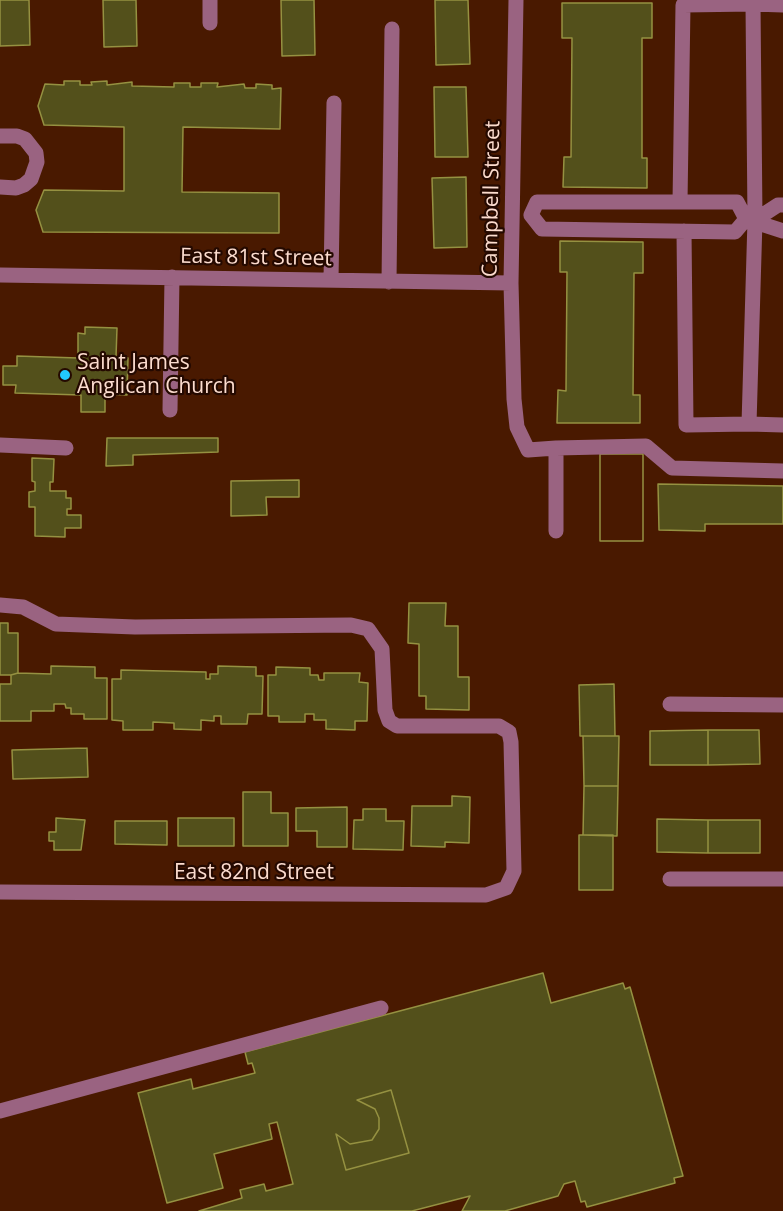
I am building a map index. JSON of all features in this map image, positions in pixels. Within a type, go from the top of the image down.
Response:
[{"type":"street","points":[[210,0],[210,23]]},
{"type":"street","name":"Campbell Street","points":[[516,0],[511,283],[514,399],[517,427],[528,450],[556,448]]},
{"type":"street","points":[[749,424],[753,4]]},
{"type":"street","points":[[680,202],[683,5],[783,5]]},
{"type":"street","points":[[389,282],[392,29]]},
{"type":"street","points":[[332,280],[333,104]]},
{"type":"street","points":[[0,136],[17,136],[25,140],[36,153],[37,162],[31,179],[24,185],[16,188],[0,187]]},
{"type":"street","points":[[531,215],[537,202],[736,202],[750,219],[783,231]]},
{"type":"street","points":[[531,215],[542,229],[735,232],[750,219],[778,205],[783,205]]},
{"type":"street","points":[[513,218],[531,215]]},
{"type":"street","points":[[684,231],[686,425],[783,425]]},
{"type":"street","name":"East 81st Street","points":[[0,275],[511,283]]},
{"type":"street","points":[[170,410],[172,277]]},
{"type":"street","points":[[0,445],[66,448]]},
{"type":"street","points":[[556,531],[556,448],[646,446],[672,468],[783,471]]},
{"type":"street","name":"East 82nd Street","points":[[0,605],[23,607],[57,624],[135,627],[351,625],[368,629],[382,649],[385,710],[389,721],[397,726],[499,726],[509,732],[514,871],[506,888],[486,896],[0,892]]},
{"type":"street","points":[[670,704],[783,705]]},
{"type":"street","points":[[670,879],[783,879]]},
{"type":"street","points":[[0,1111],[381,1008]]},
{"type":"building","points":[[0,0],[29,0],[30,45],[0,46]]},
{"type":"building","points":[[103,0],[136,0],[137,46],[104,47]]},
{"type":"building","points":[[281,0],[314,0],[315,55],[282,56]]},
{"type":"building","points":[[435,0],[468,0],[470,64],[436,65]]},
{"type":"building","points":[[562,3],[652,3],[652,38],[642,38],[642,158],[647,158],[647,188],[563,187],[564,157],[571,157],[572,38],[562,38]]},
{"type":"building","points":[[64,81],[80,81],[80,85],[107,81],[107,85],[132,82],[132,86],[174,87],[174,83],[190,83],[190,87],[201,87],[201,83],[218,83],[217,87],[244,84],[245,88],[256,88],[256,84],[272,85],[272,89],[281,88],[280,129],[183,127],[182,192],[279,193],[279,233],[43,232],[36,210],[44,190],[124,191],[124,127],[44,125],[38,106],[45,84],[64,85]]},
{"type":"building","points":[[434,87],[466,87],[468,157],[435,157]]},
{"type":"building","points":[[466,177],[467,247],[434,248],[432,178]]},
{"type":"building","points":[[560,241],[643,242],[643,273],[634,273],[633,395],[640,395],[640,423],[557,423],[558,390],[566,391],[567,272],[560,272]]},
{"type":"building","name":"Saint James Anglican Church","points":[[85,327],[117,328],[116,357],[128,358],[127,395],[105,394],[105,412],[81,412],[81,395],[15,393],[16,385],[3,385],[3,366],[17,366],[17,356],[78,358],[78,333],[85,334]]},
{"type":"building","points":[[107,438],[218,438],[218,452],[133,455],[133,465],[106,466]]},
{"type":"building","points":[[600,454],[643,454],[643,541],[600,541]]},
{"type":"building","points":[[600,454],[643,454],[643,541],[600,541]]},
{"type":"building","points":[[32,458],[54,459],[53,482],[50,482],[50,491],[66,491],[66,498],[71,498],[71,509],[67,509],[67,515],[81,515],[81,528],[65,528],[65,537],[35,536],[35,507],[29,507],[29,492],[35,491],[35,482],[32,481]]},
{"type":"building","points":[[299,480],[299,497],[266,497],[267,515],[231,516],[231,481]]},
{"type":"building","points":[[658,484],[783,486],[783,524],[705,524],[705,531],[659,530]]},
{"type":"building","points":[[409,603],[446,603],[445,626],[458,626],[458,677],[469,677],[469,710],[426,709],[426,696],[419,696],[419,644],[408,643]]},
{"type":"building","points":[[0,623],[8,623],[8,633],[18,633],[18,673],[11,675],[0,675]]},
{"type":"building","points":[[51,666],[95,667],[95,678],[107,678],[107,719],[84,719],[84,714],[71,714],[71,708],[66,708],[65,704],[54,704],[54,711],[31,711],[31,721],[0,721],[0,684],[11,684],[11,675],[18,673],[51,674]]},
{"type":"building","points":[[218,666],[256,667],[256,676],[263,676],[262,714],[248,714],[247,724],[221,724],[221,716],[214,716],[214,721],[201,720],[201,730],[174,729],[174,723],[153,722],[153,730],[123,730],[123,721],[112,720],[112,679],[121,679],[121,670],[206,672],[206,679],[210,679],[210,674],[218,674]]},
{"type":"building","points":[[276,667],[310,668],[310,675],[318,675],[319,680],[324,680],[324,673],[360,673],[359,682],[368,683],[367,721],[355,721],[355,730],[326,729],[326,720],[314,720],[314,714],[305,714],[305,722],[279,722],[279,716],[268,716],[268,675],[276,675]]},
{"type":"building","points":[[614,684],[615,736],[580,736],[579,685]]},
{"type":"building","points":[[708,730],[708,765],[650,765],[650,731]]},
{"type":"building","points":[[708,730],[759,730],[760,764],[708,765]]},
{"type":"building","points":[[583,736],[619,736],[618,786],[584,786]]},
{"type":"building","points":[[87,748],[88,777],[13,779],[12,750]]},
{"type":"building","points":[[584,786],[618,786],[617,836],[583,835]]},
{"type":"building","points":[[243,792],[271,792],[271,813],[288,813],[288,846],[243,846]]},
{"type":"building","points":[[452,796],[470,797],[469,843],[445,842],[445,847],[411,846],[412,806],[452,806]]},
{"type":"building","points":[[347,807],[347,847],[317,847],[317,831],[296,831],[296,808]]},
{"type":"building","points":[[363,809],[386,809],[386,821],[404,821],[403,850],[353,849],[354,820],[363,820]]},
{"type":"building","points":[[56,818],[85,820],[81,850],[54,850],[54,841],[49,841],[49,832],[56,832]]},
{"type":"building","points":[[178,818],[234,818],[234,846],[178,846]]},
{"type":"building","points":[[657,819],[708,820],[708,853],[657,852]]},
{"type":"building","points":[[708,820],[760,820],[760,853],[708,853]]},
{"type":"building","points":[[115,821],[167,821],[167,845],[115,844]]},
{"type":"building","points":[[579,835],[613,835],[613,890],[579,890]]},
{"type":"building","points":[[543,973],[551,1003],[623,983],[625,989],[630,987],[683,1176],[674,1178],[675,1183],[587,1207],[585,1201],[581,1202],[575,1181],[564,1184],[558,1196],[505,1211],[462,1211],[470,1196],[412,1211],[199,1211],[242,1198],[240,1190],[264,1184],[266,1191],[293,1184],[277,1122],[269,1124],[272,1139],[214,1154],[223,1188],[167,1203],[138,1093],[191,1079],[193,1089],[255,1073],[252,1063],[248,1064],[245,1052]],"holes":[[[391,1090],[409,1153],[346,1170],[336,1134],[350,1144],[372,1140],[379,1129],[379,1118],[375,1109],[357,1100]]]},
{"type":"building","points":[[391,1090],[409,1153],[346,1170],[336,1134],[350,1144],[372,1140],[379,1129],[379,1118],[375,1109],[357,1100]]},
{"type":"place","name":"Saint James Anglican Church","points":[[65,375]]}]
